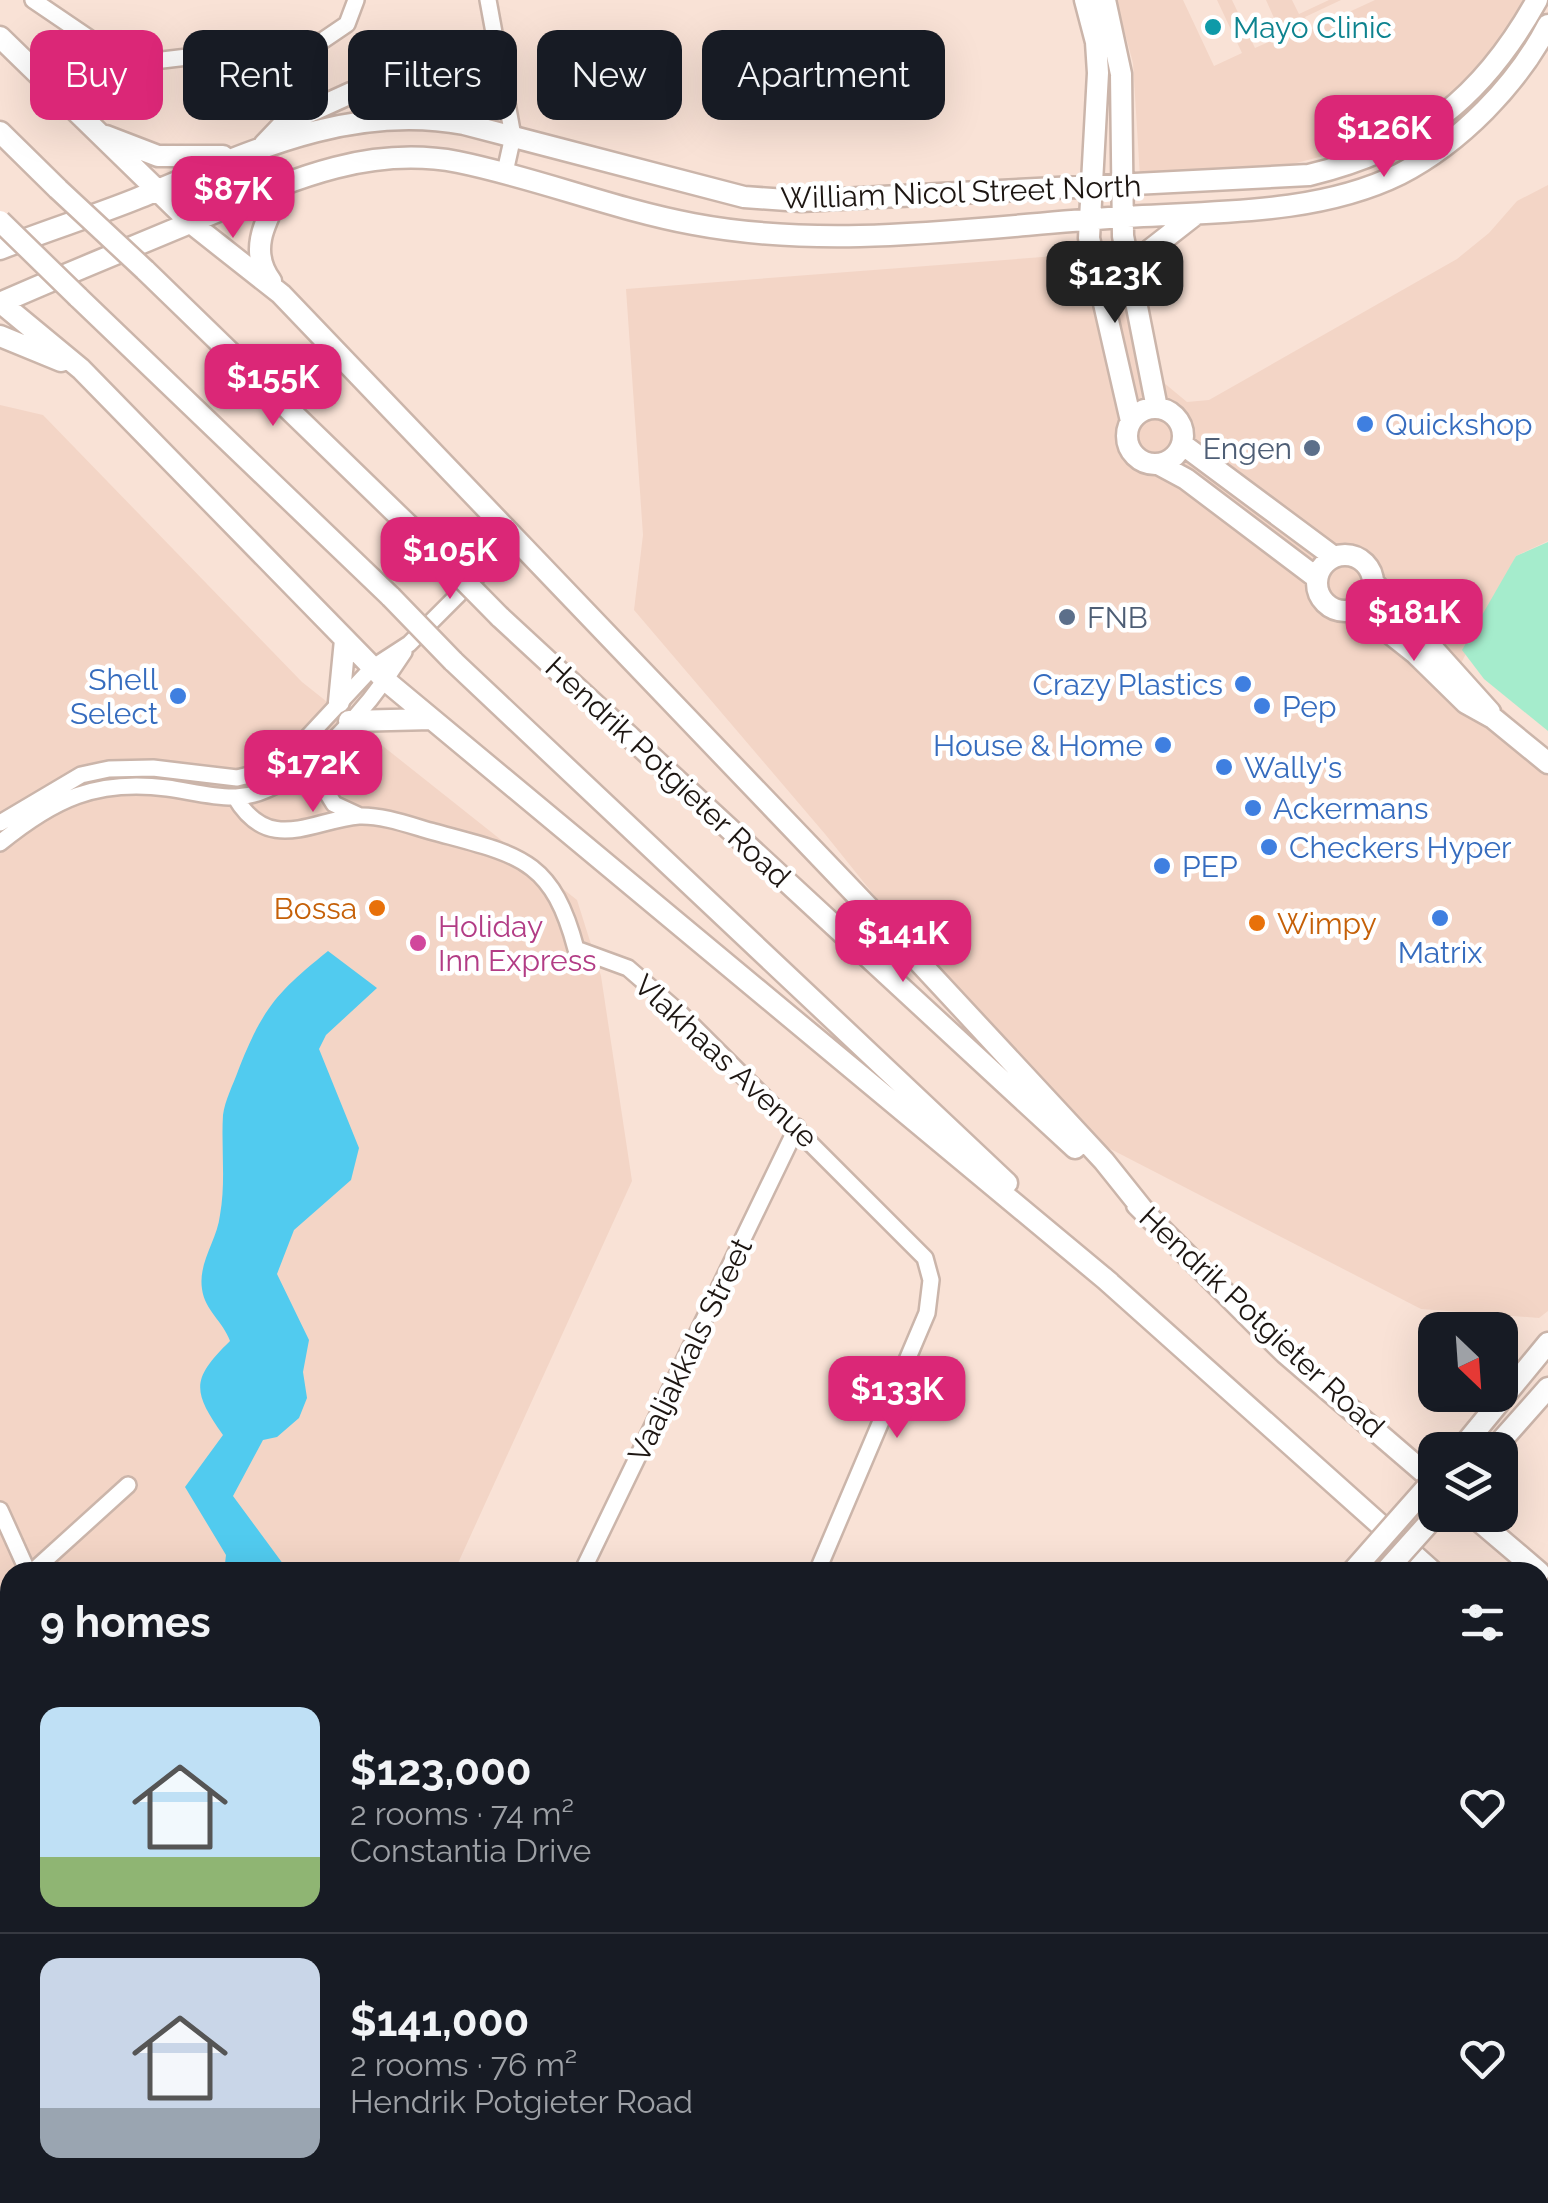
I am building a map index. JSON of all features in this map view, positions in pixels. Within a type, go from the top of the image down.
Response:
[{"type":"main road","points":[[1084,0],[1096,42],[1098,73],[1089,238],[1131,421]]},
{"type":"main road","points":[[1105,0],[1121,74],[1122,217],[1157,408]]},
{"type":"main road","name":"William Nicol Street North","points":[[0,249],[262,146],[385,118],[432,118],[744,197],[801,201],[1276,180],[1357,164],[1394,148],[1461,102],[1504,54],[1537,0]]},
{"type":"main road","name":"William Nicol Street North","points":[[0,303],[285,182],[331,167],[394,156],[424,155],[505,172],[692,224],[770,234],[892,234],[1299,203],[1356,191],[1401,173],[1458,135],[1490,104],[1548,25]]},
{"type":"main road","points":[[0,37],[191,223],[280,294],[868,907],[1104,1161],[1144,1211]]},
{"type":"main road","points":[[262,146],[286,123],[348,94]]},
{"type":"main road","name":"Hendrik Potgieter Road","points":[[0,132],[500,617],[1144,1211],[1285,1352],[1418,1465]]},
{"type":"main road","points":[[99,134],[158,156],[236,155]]},
{"type":"main road","points":[[280,294],[260,263],[258,247],[285,182]]},
{"type":"main road","points":[[1133,291],[1150,250],[1200,211]]},
{"type":"main road","points":[[0,221],[453,661],[825,1007],[1110,1284]]},
{"type":"main road","points":[[0,303],[81,369],[379,674],[1110,1284],[1422,1562]]},
{"type":"main road","points":[[0,336],[81,369]]},
{"type":"main road","points":[[1160,464],[1170,461],[1184,436],[1175,416],[1157,408],[1136,414],[1131,421],[1126,435],[1132,454],[1140,461],[1160,464],[1186,478],[1317,578]]},
{"type":"main road","points":[[1182,444],[1334,557],[1361,560],[1374,583],[1464,679],[1493,718]]},
{"type":"main road","points":[[1334,557],[1317,578],[1316,588],[1326,606],[1345,612],[1358,608],[1368,600],[1374,583]]},
{"type":"main road","points":[[1358,608],[1416,654],[1466,703],[1493,718],[1548,763]]},
{"type":"main road","points":[[345,640],[344,712],[432,719]]},
{"type":"main road","points":[[1475,1432],[1548,1342]]},
{"type":"main road","points":[[1509,1432],[1548,1388]]},
{"type":"main road","points":[[1361,1562],[1418,1499]]},
{"type":"main road","points":[[1394,1562],[1421,1532]]},
{"type":"main road","points":[[1492,1532],[1527,1562]]},
{"type":"street","points":[[33,0],[116,57],[137,63],[322,41],[347,24],[356,0]]},
{"type":"street","points":[[488,0],[492,30]]},
{"type":"street","points":[[505,172],[513,136],[510,120]]},
{"type":"street","points":[[0,823],[81,776],[108,769],[154,768],[237,778],[266,772],[344,712],[514,539]]},
{"type":"street","points":[[237,778],[235,797],[282,784],[310,765],[344,712]]},
{"type":"street","points":[[310,765],[334,804],[360,816]]},
{"type":"street","name":"Vlakhaas Avenue","points":[[0,844],[35,816],[84,790],[150,786],[235,797],[255,820],[292,832],[360,816],[486,846],[518,858],[559,895],[576,950],[628,968],[797,1128],[925,1258],[930,1269],[926,1313],[820,1562]]},
{"type":"street","name":"Vaaljakkals Street","points":[[587,1562],[797,1128]]},
{"type":"street","points":[[41,1562],[128,1485]]},
{"type":"street","points":[[0,1510],[25,1562]]},
{"type":"shaded area","points":[[1116,0],[1183,0],[1214,66],[1242,53],[1217,0],[1232,0],[1255,48],[1282,36],[1266,0],[1292,0],[1299,14],[1329,0],[1341,0],[1305,17],[1310,30],[1375,0],[1523,0],[1515,22],[1455,91],[1380,141],[1285,166],[1140,177],[1133,63]]},
{"type":"shaded area","points":[[1548,185],[1548,541],[1516,556],[1454,677],[1498,704],[1548,753],[1548,1311],[1539,1318],[1518,1316],[1518,1312],[1421,1309],[1093,1140],[975,1021],[825,834],[634,610],[643,535],[626,289],[1108,252],[1134,254],[1152,373],[1187,402],[1209,400],[1457,259],[1489,233],[1517,201]]},
{"type":"shaded area","points":[[0,405],[43,415],[302,682],[577,900],[601,976],[632,1181],[459,1562],[0,1562]]},
{"type":"green space","points":[[1548,542],[1548,731],[1484,679],[1462,650],[1516,556]]},
{"type":"water","points":[[328,951],[377,988],[326,1035],[319,1049],[359,1148],[351,1180],[294,1230],[277,1274],[309,1340],[303,1372],[307,1398],[299,1418],[277,1437],[263,1440],[233,1496],[282,1562],[225,1562],[226,1555],[185,1487],[223,1435],[206,1407],[200,1386],[208,1366],[230,1341],[207,1304],[202,1279],[222,1203],[223,1115],[227,1098],[264,1017],[296,978]]},
{"type":"place","name":"Mayo Clinic","points":[[1213,27]]},
{"type":"place","name":"Quickshop","points":[[1365,424]]},
{"type":"place","name":"Engen","points":[[1312,448]]},
{"type":"place","name":"FNB","points":[[1067,617]]},
{"type":"place","name":"Crazy Plastics","points":[[1243,684]]},
{"type":"place","name":"Shell Select","points":[[178,696]]},
{"type":"place","name":"Pep","points":[[1262,706]]},
{"type":"place","name":"House & Home","points":[[1163,745]]},
{"type":"place","name":"Wally's","points":[[1224,767]]},
{"type":"place","name":"Ackermans","points":[[1253,808]]},
{"type":"place","name":"Checkers Hyper","points":[[1269,847]]},
{"type":"place","name":"PEP","points":[[1162,866]]},
{"type":"place","name":"Bossa","points":[[377,908]]},
{"type":"place","name":"Matrix","points":[[1440,918]]},
{"type":"place","name":"Wimpy","points":[[1257,923]]},
{"type":"place","name":"Holiday Inn Express","points":[[418,943]]}]
